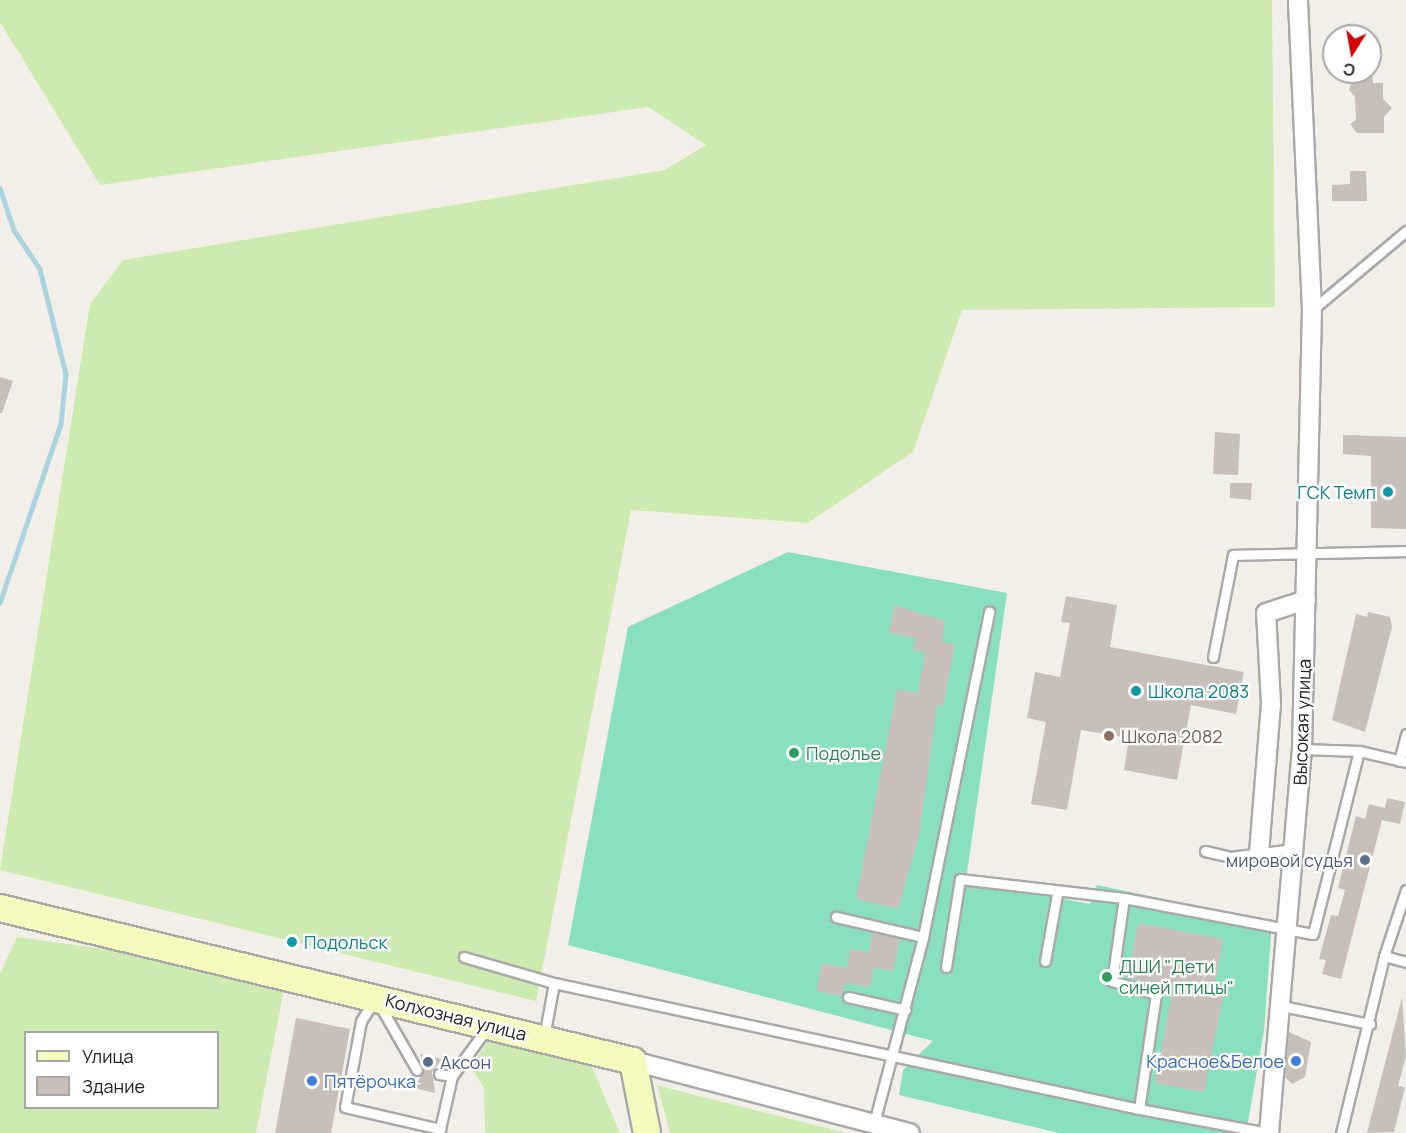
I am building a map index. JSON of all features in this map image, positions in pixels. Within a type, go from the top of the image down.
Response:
[{"type":"street","name":"Высокая улица","points":[[1268,1133],[1290,929],[1296,849],[1302,749],[1306,600],[1312,310],[1298,0]]},
{"type":"street","points":[[1259,853],[1271,704],[1266,613],[1306,600]]},
{"type":"street","name":"Колхозная улица","points":[[0,908],[376,997],[910,1133]]},
{"type":"street","points":[[633,1061],[647,1133]]},
{"type":"lane","points":[[1312,310],[1406,231]]},
{"type":"lane","points":[[1214,657],[1233,555],[1406,551]]},
{"type":"lane","points":[[874,1123],[906,1010],[923,937],[989,612]]},
{"type":"lane","points":[[1302,749],[1359,752],[1402,762],[1406,734]]},
{"type":"lane","points":[[946,967],[960,879],[1057,894],[1124,898],[1313,934],[1359,752]]},
{"type":"lane","points":[[1205,851],[1230,857],[1296,849]]},
{"type":"lane","points":[[1341,1133],[1370,1024],[1372,992],[1406,890]]},
{"type":"lane","points":[[1044,961],[1057,894]]},
{"type":"lane","points":[[1124,898],[1112,981],[1156,994],[1139,1109]]},
{"type":"lane","points":[[836,917],[923,937]]},
{"type":"lane","points":[[1384,956],[1406,962]]},
{"type":"lane","points":[[464,957],[554,983],[894,1054],[1139,1109],[1268,1133]]},
{"type":"lane","points":[[543,1039],[554,983]]},
{"type":"lane","points":[[376,997],[417,1070]]},
{"type":"lane","points":[[376,997],[362,1021],[345,1107],[440,1129],[452,1076],[489,1025]]},
{"type":"lane","points":[[848,997],[906,1010]]},
{"type":"lane","points":[[1282,1006],[1370,1024]]},
{"type":"lane","points":[[439,1074],[452,1076]]},
{"type":"green space","points":[[0,0],[1272,0],[1275,307],[962,310],[913,452],[808,523],[631,510],[536,1001],[0,870],[90,304],[123,260],[665,170],[706,145],[648,107],[100,185],[0,22]]},
{"type":"green space","name":"Подолье","points":[[788,552],[1007,593],[966,880],[1090,904],[1097,885],[1272,922],[1264,1031],[1246,1133],[1059,1133],[899,1095],[903,1070],[933,1041],[568,945],[628,627]]},
{"type":"green space","points":[[17,937],[104,949],[284,989],[256,1133],[0,1133],[0,974]]},
{"type":"green space","points":[[491,1037],[592,1067],[620,1133],[485,1133],[484,1088],[471,1067]]},
{"type":"green space","points":[[657,1085],[683,1092],[847,1133],[670,1133]]},
{"type":"building","points":[[1383,83],[1383,99],[1392,108],[1384,117],[1384,133],[1357,133],[1350,124],[1356,120],[1355,97],[1349,90],[1351,84]]},
{"type":"building","points":[[1350,171],[1366,171],[1367,201],[1332,201],[1332,185],[1350,184]]},
{"type":"building","points":[[0,377],[13,381],[2,413],[0,413]]},
{"type":"building","points":[[1215,432],[1240,434],[1238,475],[1213,474]]},
{"type":"building","name":"ГСК Темп","points":[[1343,435],[1406,437],[1406,529],[1371,528],[1371,456],[1343,454]]},
{"type":"building","points":[[1230,483],[1252,483],[1251,500],[1230,498]]},
{"type":"building","name":"Школа 2083","points":[[1066,596],[1117,605],[1110,647],[1244,672],[1236,714],[1191,705],[1177,780],[1124,770],[1129,738],[1081,730],[1067,810],[1031,804],[1046,722],[1027,718],[1035,672],[1060,677],[1070,623],[1061,622]]},
{"type":"building","points":[[894,605],[945,621],[942,642],[955,644],[943,706],[937,705],[919,836],[898,909],[856,899],[897,689],[918,693],[925,653],[913,650],[915,638],[889,633]]},
{"type":"building","points":[[1368,612],[1390,617],[1392,627],[1365,732],[1332,720],[1356,614],[1367,617]]},
{"type":"building","points":[[1387,798],[1405,802],[1400,824],[1382,820],[1341,979],[1322,974],[1326,960],[1319,959],[1331,915],[1338,916],[1345,890],[1338,888],[1356,816],[1365,819],[1369,804],[1385,808]]},
{"type":"building","points":[[1138,923],[1223,939],[1214,990],[1224,992],[1204,1092],[1155,1083],[1173,988],[1127,978]]},
{"type":"building","points":[[872,933],[900,939],[893,971],[874,968],[870,987],[846,983],[841,996],[816,991],[822,963],[847,968],[850,949],[869,952]]},
{"type":"building","points":[[1402,997],[1406,1056],[1398,1086],[1405,1087],[1394,1132],[1367,1133]]},
{"type":"building","name":"Пятёрочка","points":[[296,1018],[350,1029],[331,1133],[275,1133]]},
{"type":"building","points":[[1289,1032],[1311,1042],[1305,1077],[1292,1084],[1285,1077]]},
{"type":"building","points":[[420,1054],[442,1059],[432,1072],[435,1093],[414,1088],[424,1071]]},
{"type":"waterway","points":[[0,188],[14,230],[40,269],[66,374],[61,424],[0,603]]},
{"type":"place","name":"ГСК Темп","points":[[1388,492]]},
{"type":"place","name":"Школа 2083","points":[[1136,691]]},
{"type":"place","name":"Школа 2082","points":[[1109,736]]},
{"type":"place","name":"Подолье","points":[[794,753]]},
{"type":"place","name":"мировой судья","points":[[1365,860]]},
{"type":"place","name":"Подольск","points":[[292,942]]},
{"type":"place","name":"ДШИ \"Дети синей птицы\"","points":[[1107,977]]},
{"type":"place","name":"Красное&Белое","points":[[1296,1061]]},
{"type":"place","name":"Аксон","points":[[428,1062]]},
{"type":"place","name":"Пятёрочка","points":[[312,1081]]}]
